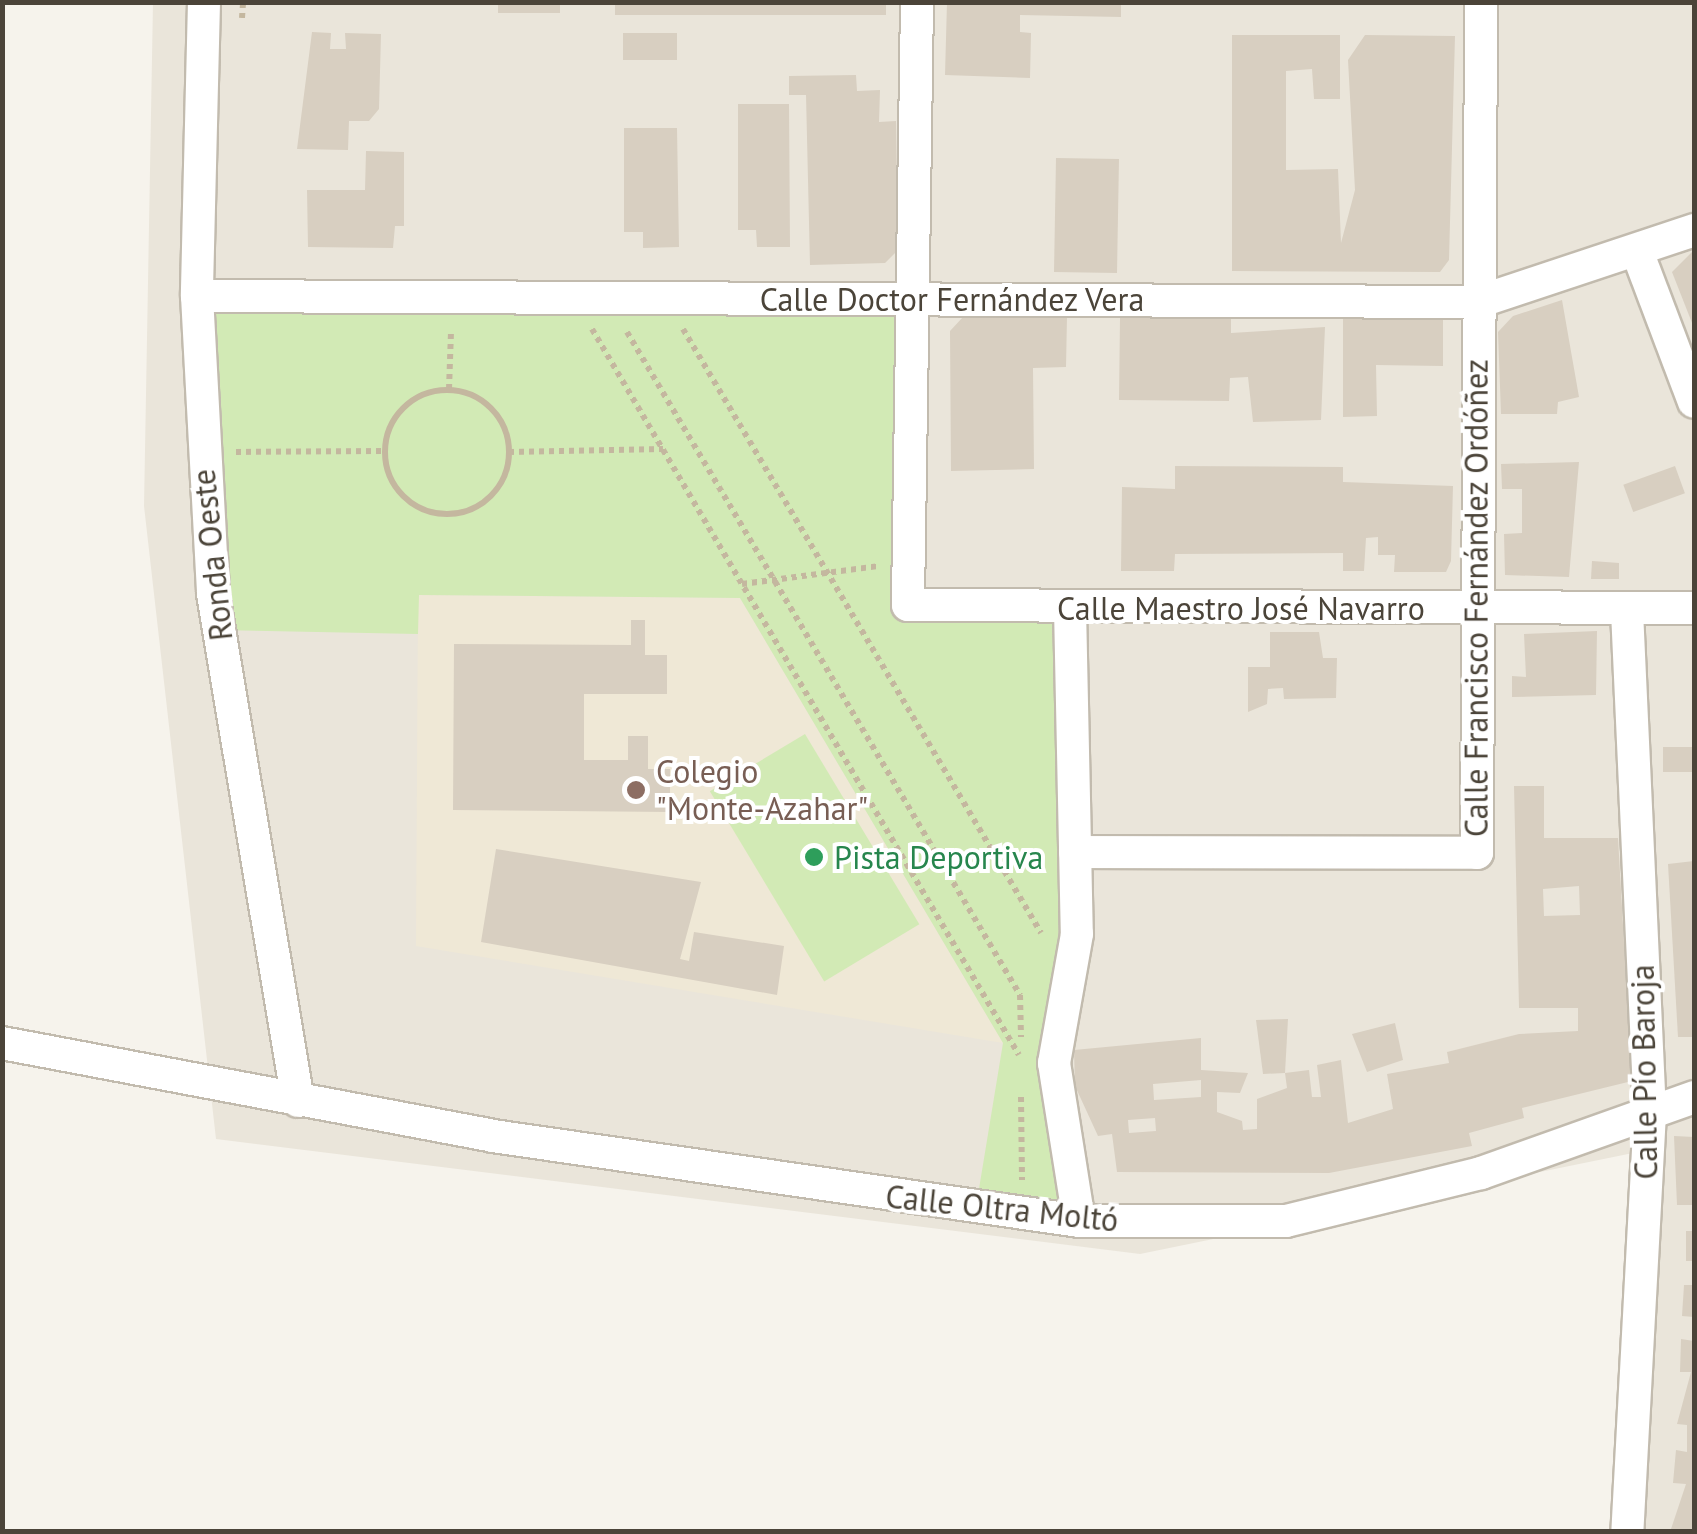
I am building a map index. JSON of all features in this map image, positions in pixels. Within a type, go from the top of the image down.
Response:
[{"type":"street","name":"Ronda Oeste","points":[[204,2],[197,296],[202,452],[226,682],[298,1101]]},
{"type":"street","points":[[909,561],[916,2]]},
{"type":"street","name":"Calle Francisco Fernández Ordóñez","points":[[1075,852],[1476,853],[1481,2]]},
{"type":"street","name":"Calle Doctor Fernández Vera","points":[[197,296],[1478,302],[1694,230]]},
{"type":"street","points":[[1637,251],[1694,402]]},
{"type":"street","name":"Calle Maestro José Navarro","points":[[909,561],[908,604],[1627,611],[1694,608]]},
{"type":"street","points":[[1070,608],[1074,986],[1054,1063],[1080,1221]]},
{"type":"street","name":"Calle Pío Baroja","points":[[1627,611],[1650,1114],[1627,1532]]},
{"type":"street","name":"Calle Oltra Moltó","points":[[2,1043],[298,1101],[1080,1221],[1286,1221],[1481,1173],[1694,1098]]},
{"type":"path","points":[[240,36],[243,2]]},
{"type":"path","points":[[449,390],[452,297]]},
{"type":"path","points":[[590,298],[663,449],[1021,1058]]},
{"type":"path","points":[[590,298],[776,584],[1020,995],[1023,1214]]},
{"type":"path","points":[[665,298],[822,576],[1074,986]]},
{"type":"path","points":[[449,390],[488,405],[509,452],[487,500],[447,514],[410,502],[385,450],[412,400],[449,390]]},
{"type":"path","points":[[239,432],[241,471]]},
{"type":"path","points":[[509,452],[663,449]]},
{"type":"path","points":[[202,452],[385,450]]},
{"type":"path","points":[[742,584],[776,584],[909,561]]},
{"type":"shaded area","points":[[153,2],[1694,3],[1694,1531],[1611,1531],[1633,1153],[1140,1254],[216,1139],[144,506]]},
{"type":"shaded area","name":"Colegio \"Monte-Azahar\"","points":[[418,595],[740,598],[1003,1043],[416,946]]},
{"type":"green space","points":[[197,296],[914,299],[908,604],[1070,608],[1077,934],[1055,1035],[1079,1221],[976,1207],[1003,1043],[740,598],[419,595],[418,634],[218,630]]},
{"type":"green space","name":"Pista Deportiva","points":[[805,734],[919,924],[824,981],[710,791]]},
{"type":"building","points":[[498,2],[560,2],[560,13],[498,13]]},
{"type":"building","points":[[615,2],[886,2],[886,15],[615,15]]},
{"type":"building","points":[[947,2],[1121,2],[1121,17],[1020,15],[1020,32],[1031,33],[1030,78],[945,75]]},
{"type":"building","points":[[312,32],[331,33],[330,49],[346,49],[345,33],[381,34],[379,109],[369,121],[349,121],[348,150],[297,149]]},
{"type":"building","points":[[623,33],[677,33],[677,60],[623,60]]},
{"type":"building","points":[[1232,35],[1340,35],[1340,99],[1314,99],[1312,69],[1286,71],[1286,170],[1338,169],[1341,243],[1355,190],[1348,60],[1365,35],[1455,36],[1449,260],[1440,272],[1232,271]]},
{"type":"building","points":[[856,75],[857,91],[880,90],[879,122],[896,121],[898,250],[885,263],[810,265],[806,95],[789,95],[789,76]]},
{"type":"building","points":[[738,104],[789,104],[790,247],[757,247],[756,230],[738,230]]},
{"type":"building","points":[[624,128],[677,128],[679,247],[643,248],[643,232],[624,232]]},
{"type":"building","points":[[366,151],[404,152],[404,226],[395,226],[393,248],[308,247],[307,190],[365,190]]},
{"type":"building","points":[[1056,158],[1119,159],[1117,273],[1054,272]]},
{"type":"building","points":[[1694,250],[1694,328],[1672,272]]},
{"type":"building","points":[[1562,300],[1579,397],[1558,402],[1557,414],[1501,414],[1498,332],[1513,316]]},
{"type":"building","points":[[1443,315],[1443,366],[1376,365],[1377,416],[1343,417],[1343,316]]},
{"type":"building","points":[[1231,316],[1231,333],[1325,327],[1321,420],[1253,422],[1248,377],[1230,378],[1229,401],[1119,400],[1120,318]]},
{"type":"building","points":[[963,317],[1067,317],[1066,367],[1033,368],[1034,469],[951,471],[950,331]]},
{"type":"building","points":[[1579,462],[1569,577],[1505,575],[1504,534],[1522,533],[1522,489],[1502,489],[1501,464]]},
{"type":"building","points":[[1175,466],[1343,467],[1343,482],[1453,486],[1451,561],[1446,572],[1394,572],[1395,555],[1378,555],[1378,537],[1366,538],[1364,571],[1343,571],[1343,553],[1175,554],[1174,571],[1121,571],[1122,487],[1175,489]]},
{"type":"building","points":[[1675,466],[1685,493],[1633,512],[1623,485]]},
{"type":"building","points":[[1592,561],[1619,563],[1619,579],[1591,579]]},
{"type":"building","points":[[631,620],[645,620],[645,655],[667,655],[667,694],[584,694],[584,760],[628,760],[628,736],[648,736],[648,769],[670,769],[670,812],[453,810],[454,644],[631,645]]},
{"type":"building","points":[[1597,631],[1596,695],[1512,697],[1512,676],[1526,677],[1524,634]]},
{"type":"building","points":[[1270,632],[1319,632],[1323,658],[1337,658],[1336,698],[1284,699],[1283,688],[1268,689],[1267,704],[1248,712],[1248,667],[1270,667]]},
{"type":"building","points":[[1663,747],[1694,747],[1694,772],[1663,772]]},
{"type":"building","points":[[1514,786],[1544,786],[1544,838],[1618,838],[1632,1081],[1522,1108],[1524,1118],[1469,1133],[1472,1146],[1329,1173],[1117,1172],[1112,1134],[1098,1136],[1075,1086],[1074,1050],[1201,1038],[1201,1070],[1248,1073],[1240,1093],[1217,1092],[1217,1112],[1242,1121],[1243,1130],[1257,1129],[1257,1099],[1287,1088],[1285,1073],[1309,1070],[1312,1097],[1321,1097],[1317,1065],[1341,1060],[1348,1123],[1393,1109],[1387,1074],[1449,1063],[1447,1052],[1519,1034],[1578,1031],[1578,1008],[1519,1008]],"holes":[[[1579,886],[1580,915],[1544,916],[1543,889]],[[1201,1080],[1201,1097],[1154,1100],[1153,1084]],[[1155,1118],[1156,1131],[1129,1133],[1128,1120]]]},
{"type":"building","points":[[496,849],[701,882],[680,959],[689,961],[694,932],[784,946],[777,995],[481,942]]},
{"type":"building","points":[[1694,861],[1694,1037],[1678,1037],[1668,864]]},
{"type":"building","points":[[1288,1019],[1285,1073],[1263,1074],[1256,1020]]},
{"type":"building","points":[[1395,1023],[1403,1060],[1367,1072],[1352,1034]]},
{"type":"building","points":[[1674,1136],[1694,1137],[1694,1205],[1677,1205]]},
{"type":"building","points":[[1686,1231],[1694,1231],[1694,1261],[1686,1261]]},
{"type":"building","points":[[1684,1285],[1694,1285],[1694,1317],[1682,1316]]},
{"type":"building","points":[[1681,1339],[1694,1341],[1694,1532],[1670,1532],[1686,1484],[1673,1483],[1676,1450],[1687,1452],[1687,1425],[1677,1424],[1691,1372],[1680,1372]]},
{"type":"place","name":"Colegio \"Monte-Azahar\"","points":[[636,790]]},
{"type":"place","name":"Pista Deportiva","points":[[814,857]]}]
